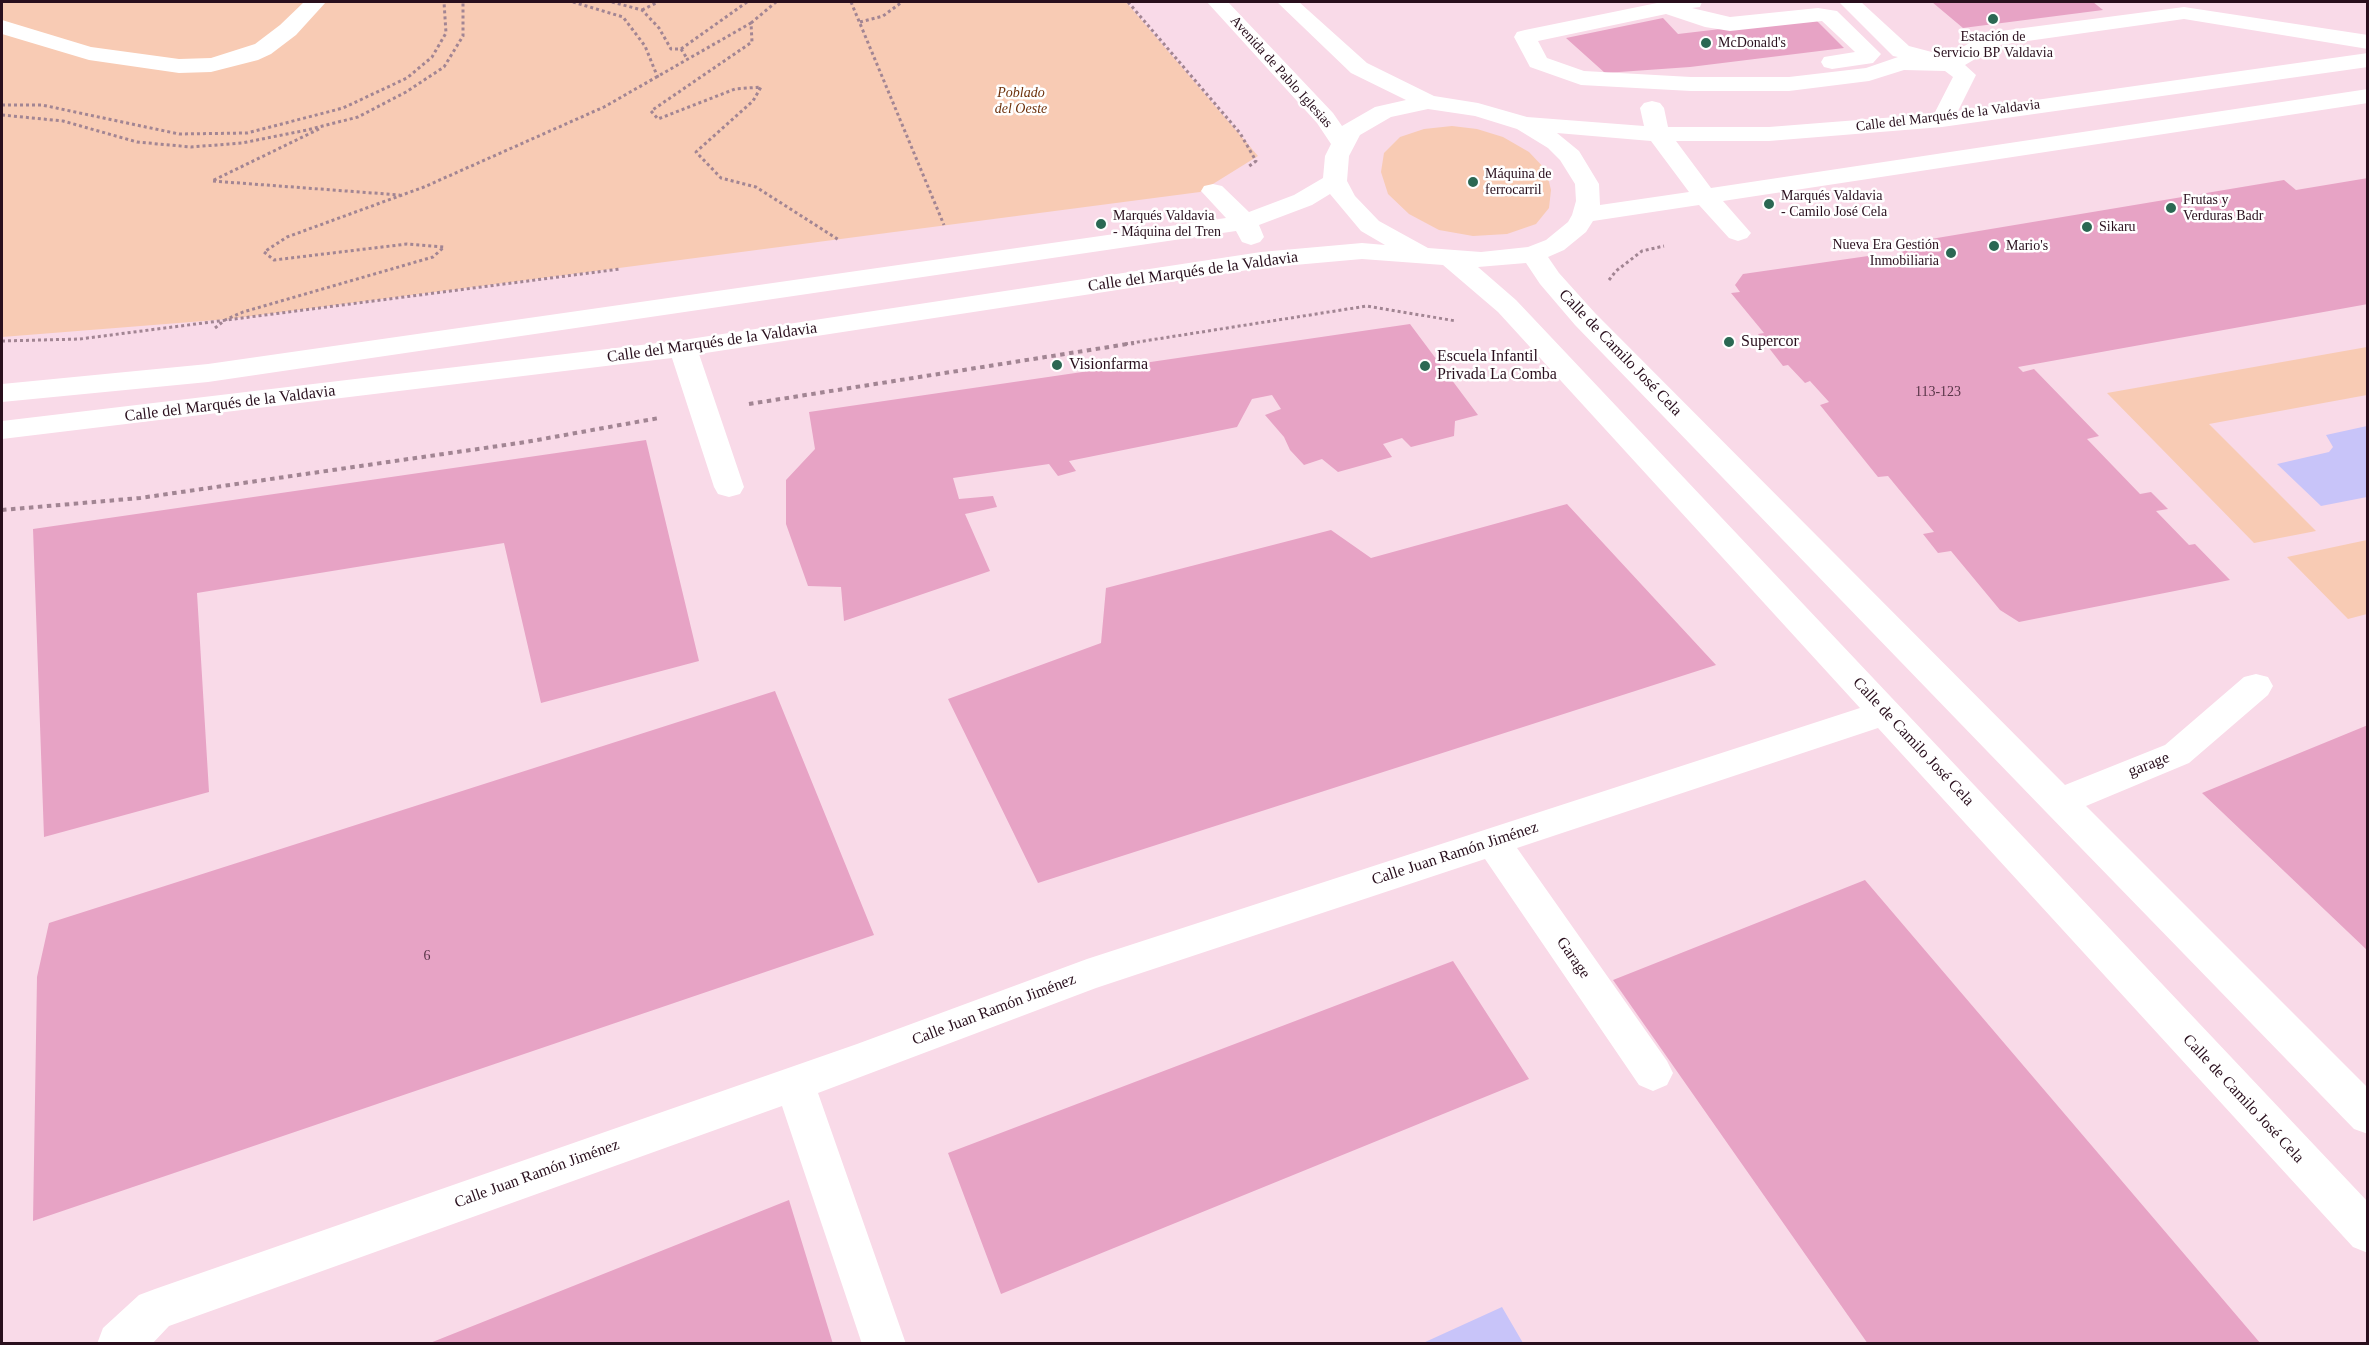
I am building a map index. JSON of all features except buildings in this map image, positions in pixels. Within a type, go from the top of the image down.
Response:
[{"type":"street","points":[[2,27],[89,53],[179,66],[211,65],[249,55],[285,40],[315,2]]},
{"type":"street","name":"Avenida de Pablo Iglesias","points":[[1217,2],[1325,118],[1343,144]]},
{"type":"street","points":[[1287,2],[1359,68],[1428,102],[1478,110],[1525,124],[1556,143],[1570,156],[1587,184],[1588,201],[1585,215],[1567,237],[1533,254],[1481,260],[1436,256],[1370,226],[1345,199],[1335,181],[1337,156],[1350,131],[1383,112],[1428,102]]},
{"type":"street","points":[[1692,2],[1525,37],[1538,62],[1581,78],[1691,84],[1789,84],[1869,74],[1902,63],[1950,64],[1993,39],[2175,7],[2367,42]]},
{"type":"street","points":[[1849,2],[1901,51],[1950,64],[1965,75],[1942,120]]},
{"type":"street","points":[[1666,7],[1713,22],[1730,24],[1818,14],[1829,16],[1869,54],[1865,58],[1771,70],[1744,84]]},
{"type":"street","name":"Calle del Marqués de la Valdavia","points":[[1525,124],[1658,134],[1769,134],[1942,120],[2367,60]]},
{"type":"street","points":[[1585,215],[2367,96]]},
{"type":"street","points":[[1652,108],[1658,134],[1705,197],[1738,233]]},
{"type":"street","name":"Calle del Marqués de la Valdavia","points":[[2,393],[189,376],[1245,222],[1303,200],[1335,181]]},
{"type":"street","points":[[1213,191],[1245,222],[1261,260]]},
{"type":"street","name":"Calle del Marqués de la Valdavia","points":[[2,430],[683,348],[1261,260],[1362,251],[1436,256]]},
{"type":"street","name":"Calle de Camilo José Cela","points":[[1533,254],[1549,278],[1571,303],[2367,1116]]},
{"type":"street","name":"Calle de Camilo José Cela","points":[[1436,256],[1517,317],[1886,712],[2367,1233]]},
{"type":"street","points":[[683,348],[729,487]]},
{"type":"street","name":"garage","points":[[2058,801],[2177,754],[2256,686]]},
{"type":"street","name":"Calle Juan Ramón Jiménez","points":[[119,1344],[155,1310],[794,1083],[1087,975],[1886,712]]},
{"type":"street","name":"Garage","points":[[1493,842],[1653,1073]]},
{"type":"street","points":[[794,1083],[884,1344]]},
{"type":"path","points":[[2,105],[42,105],[179,134],[247,133],[344,108],[407,78],[432,57],[446,33],[444,2]]},
{"type":"path","points":[[2,115],[63,121],[138,142],[191,147],[242,143],[327,125],[358,117],[406,92],[444,67],[463,36],[463,2]]},
{"type":"path","points":[[573,2],[623,17],[645,46],[658,78]]},
{"type":"path","points":[[612,2],[642,10],[659,28],[671,49],[681,49],[747,2]]},
{"type":"path","points":[[642,10],[658,2]]},
{"type":"path","points":[[189,376],[202,339],[225,320],[243,312],[433,257],[444,247],[407,244],[274,260],[264,252],[287,237],[402,196],[604,107],[752,23],[776,2]]},
{"type":"path","points":[[851,2],[959,265]]},
{"type":"path","points":[[860,22],[883,16],[902,2]]},
{"type":"path","points":[[1128,2],[1240,133],[1256,161],[1213,191]]},
{"type":"path","points":[[752,23],[752,42],[651,111],[658,119],[735,90],[760,87],[753,101],[696,152],[721,178],[756,187],[839,240],[849,281]]},
{"type":"path","points":[[681,49],[688,60]]},
{"type":"path","points":[[327,125],[212,181],[402,196]]},
{"type":"path","points":[[944,226],[955,225]]},
{"type":"path","points":[[1571,303],[1598,294],[1616,271],[1642,251],[1738,233]]},
{"type":"path","points":[[828,242],[839,240]]},
{"type":"path","points":[[2,341],[80,339],[621,269]]},
{"type":"path","points":[[2,510],[151,496],[526,442],[704,411],[1367,306],[1471,323],[1517,317]]},
{"type":"green space","name":"Poblado del Oeste","points":[[2,2],[1126,2],[1258,156],[1200,192],[229,319],[2,337]]},
{"type":"green space","points":[[1452,126],[1477,129],[1503,137],[1529,152],[1546,170],[1551,190],[1549,208],[1536,224],[1507,234],[1473,236],[1439,230],[1409,214],[1388,194],[1381,172],[1384,153],[1400,137],[1424,129]]},
{"type":"green space","points":[[2367,347],[2367,395],[2209,424],[2316,531],[2254,543],[2107,393]]},
{"type":"green space","points":[[2367,540],[2367,614],[2348,619],[2287,557]]},
{"type":"shaded area","points":[[2367,426],[2367,497],[2321,506],[2277,464],[2329,452],[2333,447],[2326,435]]},
{"type":"shaded area","points":[[1502,1307],[1523,1343],[1423,1343]]},
{"type":"place","name":"Estación de Servicio BP Valdavia","points":[[1993,19]]},
{"type":"place","name":"McDonald's","points":[[1706,43]]},
{"type":"place","name":"Máquina de ferrocarril","points":[[1473,182]]},
{"type":"place","name":"Marqués Valdavia - Camilo José Cela","points":[[1769,204]]},
{"type":"place","name":"Frutas y Verduras Badr","points":[[2171,208]]},
{"type":"place","name":"Marqués Valdavia - Máquina del Tren","points":[[1101,224]]},
{"type":"place","name":"Sikaru","points":[[2087,227]]},
{"type":"place","name":"Mario's","points":[[1994,246]]},
{"type":"place","name":"Nueva Era Gestión Inmobiliaria","points":[[1951,253]]},
{"type":"place","name":"Supercor","points":[[1729,342]]},
{"type":"place","name":"Visionfarma","points":[[1057,365]]},
{"type":"place","name":"Escuela Infantil Privada La Comba","points":[[1425,366]]}]
